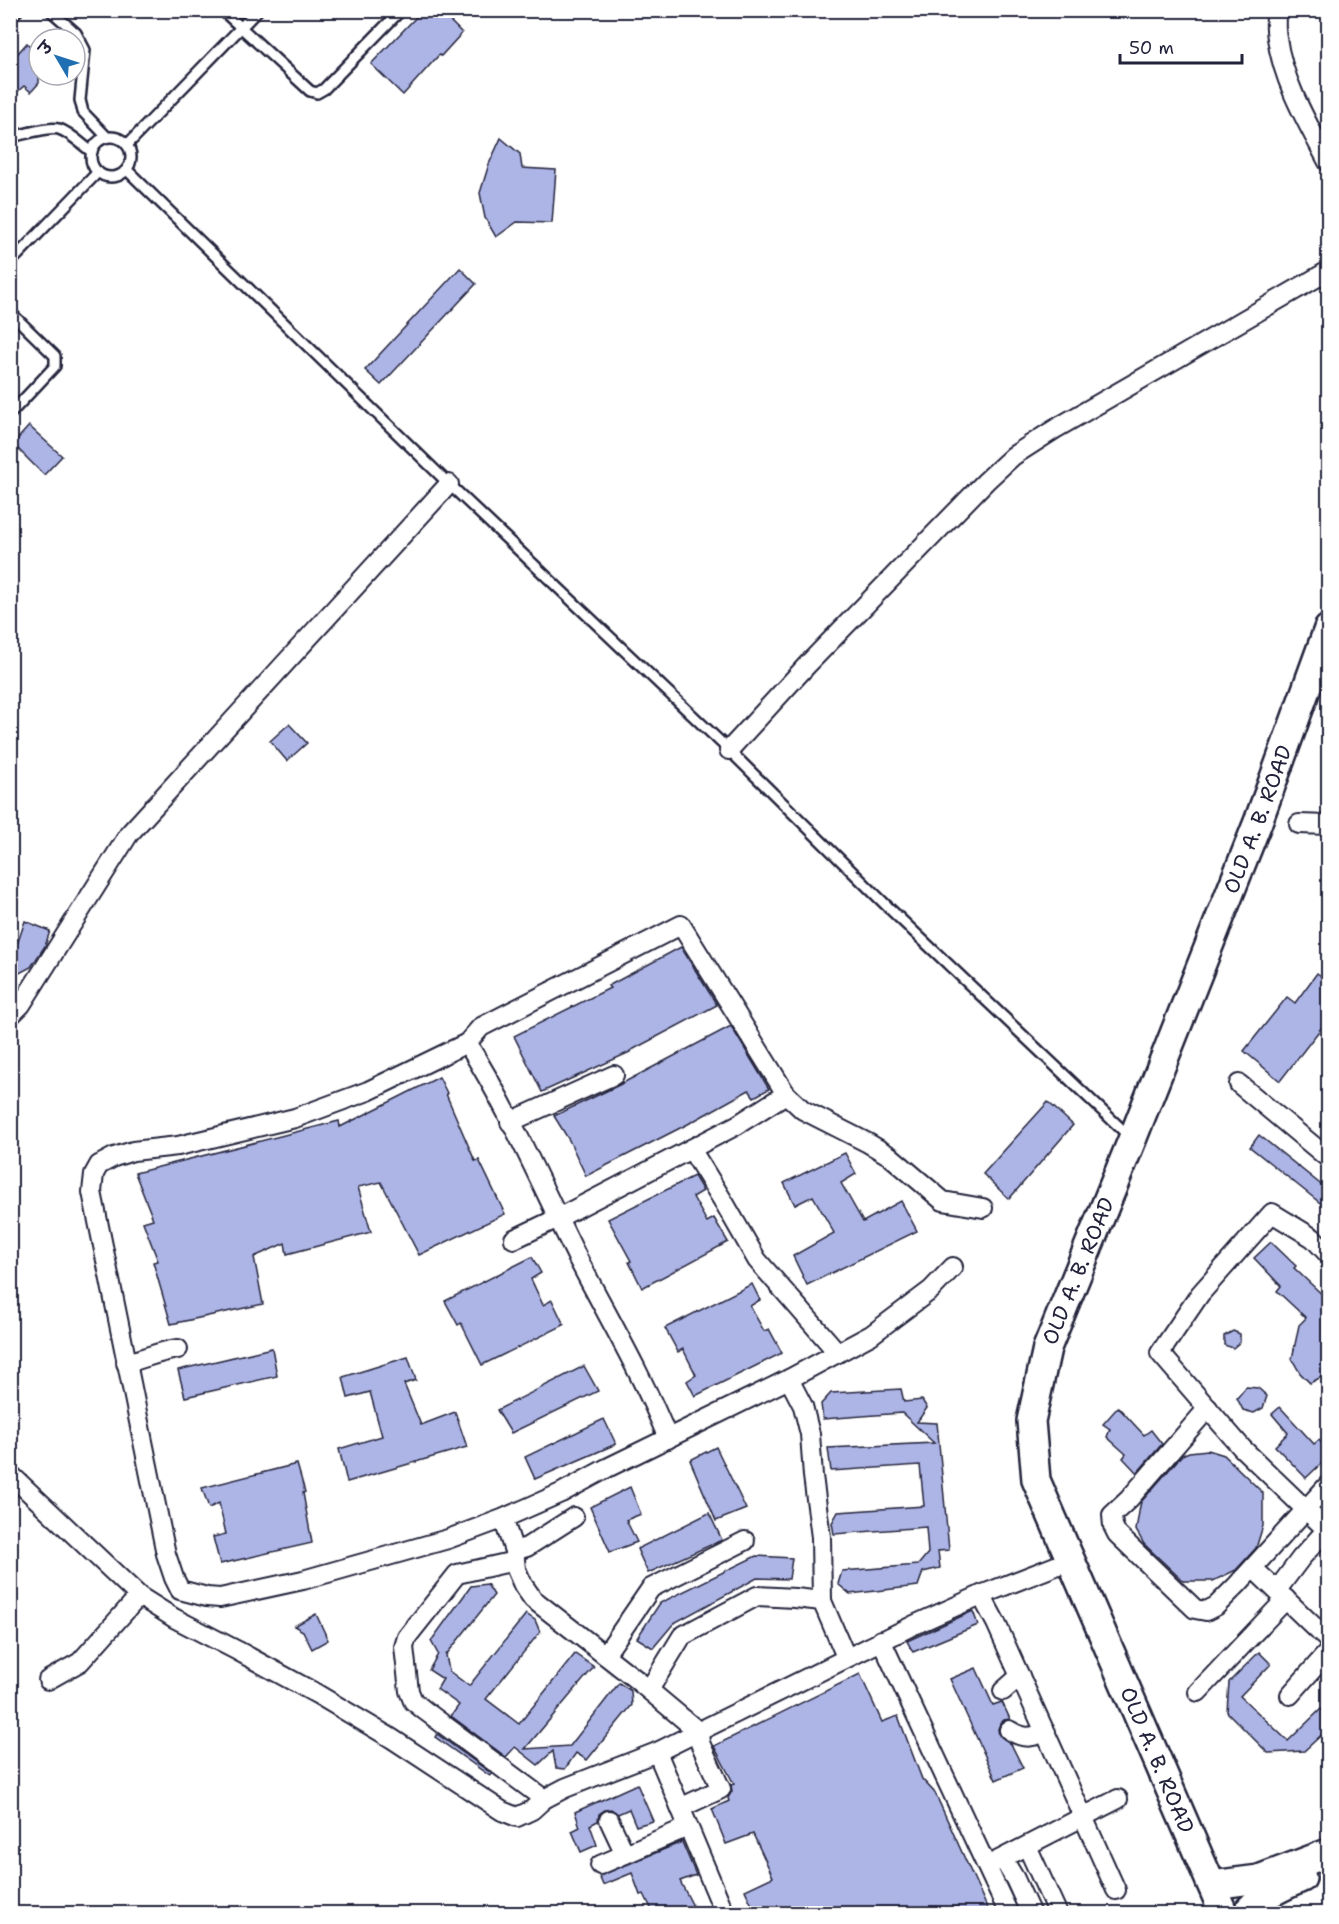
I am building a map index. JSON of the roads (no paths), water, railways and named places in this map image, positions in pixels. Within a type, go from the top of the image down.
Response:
[{"type":"street","points":[[1276,10],[1277,39],[1287,75],[1307,122],[1329,162]]},
{"type":"street","points":[[729,750],[808,664],[1014,456],[1055,429],[1329,271]]},
{"type":"street","points":[[10,1016],[21,1005],[129,834],[449,484]]},
{"type":"street","name":"OLD A. B. ROAD","points":[[1224,1914],[1036,1480],[1031,1421],[1047,1348],[1258,822],[1329,628]]},
{"type":"street","points":[[1299,824],[1329,825]]},
{"type":"street","points":[[953,1268],[931,1290],[871,1335],[789,1379],[561,1493],[502,1519],[448,1539],[303,1580],[220,1598],[207,1597],[180,1590],[166,1554],[92,1192],[94,1174],[99,1165],[114,1156],[133,1151],[178,1146],[295,1118],[368,1091],[467,1043],[481,1028],[681,925],[786,1094],[803,1110],[890,1156],[942,1201],[982,1208]]},
{"type":"street","points":[[467,1043],[486,1074],[632,1360],[668,1439]]},
{"type":"street","points":[[510,1122],[614,1075]]},
{"type":"street","points":[[1239,1084],[1325,1149]]},
{"type":"street","points":[[514,1239],[692,1149],[737,1125],[786,1094]]},
{"type":"street","points":[[692,1149],[757,1260],[838,1353]]},
{"type":"street","points":[[1198,1692],[1282,1595],[1301,1558],[1328,1529],[1242,1448],[1160,1353],[1200,1294],[1272,1213],[1313,1238],[1329,1254]]},
{"type":"street","points":[[126,1364],[168,1350],[178,1349]]},
{"type":"street","points":[[789,1379],[803,1406],[810,1434],[821,1537],[822,1601],[846,1657]]},
{"type":"street","points":[[1208,1408],[1129,1499],[1112,1515],[1113,1526],[1117,1534],[1195,1609],[1206,1611],[1216,1606],[1329,1485]]},
{"type":"street","points":[[10,1474],[139,1596],[174,1618],[327,1700],[410,1750],[502,1810],[517,1817],[532,1810],[543,1798],[657,1752],[881,1640],[981,1595],[1071,1560]]},
{"type":"street","points":[[543,1798],[413,1701],[409,1691],[404,1647],[407,1637],[457,1574],[515,1556],[574,1517]]},
{"type":"street","points":[[506,1527],[515,1556],[516,1569],[533,1599],[699,1732],[700,1743],[721,1789],[680,1808]]},
{"type":"street","points":[[605,1655],[651,1588],[745,1541]]},
{"type":"street","points":[[1252,1568],[1329,1640]]},
{"type":"street","points":[[981,1595],[1046,1732],[1116,1890]]},
{"type":"street","points":[[48,1680],[80,1662],[139,1596]]},
{"type":"street","points":[[649,1690],[682,1636],[757,1596],[822,1601]]},
{"type":"street","points":[[881,1640],[995,1862],[1010,1914]]},
{"type":"street","points":[[1290,1695],[1329,1652]]},
{"type":"street","points":[[1003,1691],[1020,1676]]},
{"type":"street","points":[[1010,1730],[1019,1737],[1036,1736],[1046,1732]]},
{"type":"street","points":[[657,1752],[725,1914]]},
{"type":"street","points":[[995,1862],[1118,1799]]},
{"type":"street","points":[[609,1820],[625,1854]]},
{"type":"street","points":[[600,1865],[688,1827]]},
{"type":"street","points":[[1027,1846],[1058,1914]]},
{"type":"street","points":[[1212,1885],[1259,1879],[1329,1853]]},
{"type":"street","points":[[995,1862],[1015,1879],[1031,1914]]},
{"type":"street","points":[[1246,1914],[1250,1907],[1285,1885],[1329,1868]]},
{"type":"lane","points":[[10,18],[18,10]]},
{"type":"lane","points":[[50,10],[76,33],[85,50],[80,100],[83,112],[107,137]]},
{"type":"lane","points":[[222,10],[310,91],[317,93],[324,89],[401,10]]},
{"type":"lane","points":[[127,145],[258,10]]},
{"type":"lane","points":[[10,137],[45,129],[58,129],[92,152]]},
{"type":"lane","points":[[107,137],[118,138],[127,145],[131,157],[127,170],[122,174],[109,177],[98,172],[92,163],[92,152],[97,142],[107,137]]},
{"type":"lane","points":[[127,170],[449,484],[729,750],[891,910],[1132,1140]]},
{"type":"lane","points":[[10,264],[98,172]]},
{"type":"lane","points":[[10,312],[55,356],[56,361],[55,366],[10,414]]}]
